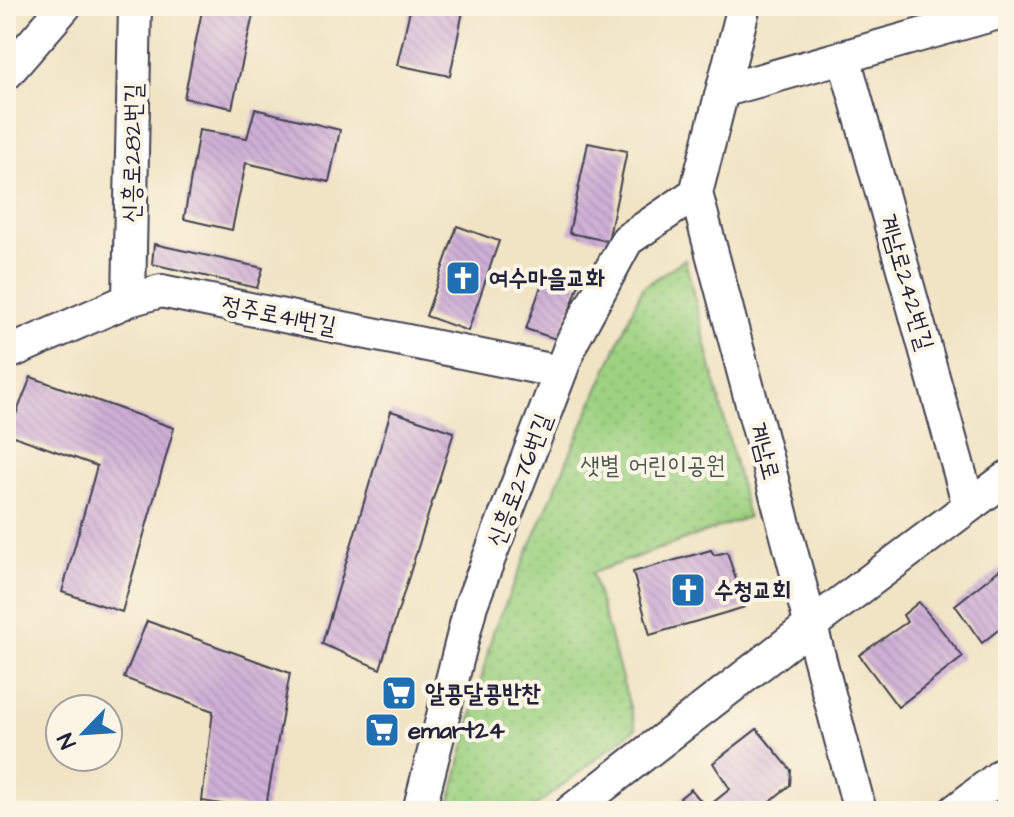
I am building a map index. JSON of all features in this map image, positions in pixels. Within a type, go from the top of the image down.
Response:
[{"type":"street","points":[[6,74],[65,6]]},
{"type":"street","name":"신흥로282번길","points":[[129,300],[135,6]]},
{"type":"street","name":"계남로","points":[[744,6],[696,193],[860,811]]},
{"type":"street","points":[[722,91],[1003,18]]},
{"type":"street","name":"계남로242번길","points":[[844,57],[969,506]]},
{"type":"street","name":"신흥로276번길","points":[[419,811],[471,605],[572,342],[627,240],[696,193]]},
{"type":"street","name":"정주로41번길","points":[[6,354],[129,300],[161,291],[560,372]]},
{"type":"street","points":[[571,811],[1008,477]]},
{"type":"street","points":[[955,811],[1008,770]]},
{"type":"green space","name":"샛별 어린이공원","points":[[685,259],[748,517],[592,573],[636,728],[529,811],[448,811],[493,632],[642,288]]},
{"type":"building","points":[[203,6],[255,6],[232,108],[184,98]]},
{"type":"building","points":[[411,6],[464,6],[450,76],[397,65]]},
{"type":"building","points":[[255,109],[340,130],[329,182],[246,163],[232,230],[184,219],[199,130],[247,138]]},
{"type":"building","points":[[588,143],[627,151],[608,241],[569,233]]},
{"type":"building","name":"여수마을교화","points":[[457,226],[499,241],[468,331],[426,316]]},
{"type":"building","points":[[154,244],[263,268],[257,288],[152,264]]},
{"type":"building","points":[[546,272],[579,284],[559,340],[526,329]]},
{"type":"building","points":[[31,377],[174,428],[122,612],[62,592],[97,466],[8,434]]},
{"type":"building","points":[[391,411],[454,432],[380,669],[322,644]]},
{"type":"building","name":"수청교회","points":[[711,550],[714,555],[727,552],[745,607],[650,635],[633,572]]},
{"type":"building","points":[[1008,563],[1008,622],[982,643],[955,605]]},
{"type":"building","points":[[919,602],[963,657],[898,707],[859,655],[907,622],[903,615]]},
{"type":"building","points":[[147,621],[290,673],[265,811],[202,801],[213,711],[124,678]]},
{"type":"building","points":[[757,729],[791,770],[790,785],[758,811],[715,811],[710,805],[730,789],[713,763]]},
{"type":"building","points":[[691,789],[709,811],[682,811],[686,808],[680,798]]},
{"type":"place","name":"여수마을교화","points":[[463,278]]},
{"type":"place","name":"수청교회","points":[[688,590]]},
{"type":"place","name":"알콩달콩반찬","points":[[399,693]]},
{"type":"place","name":"emart24","points":[[382,730]]}]
